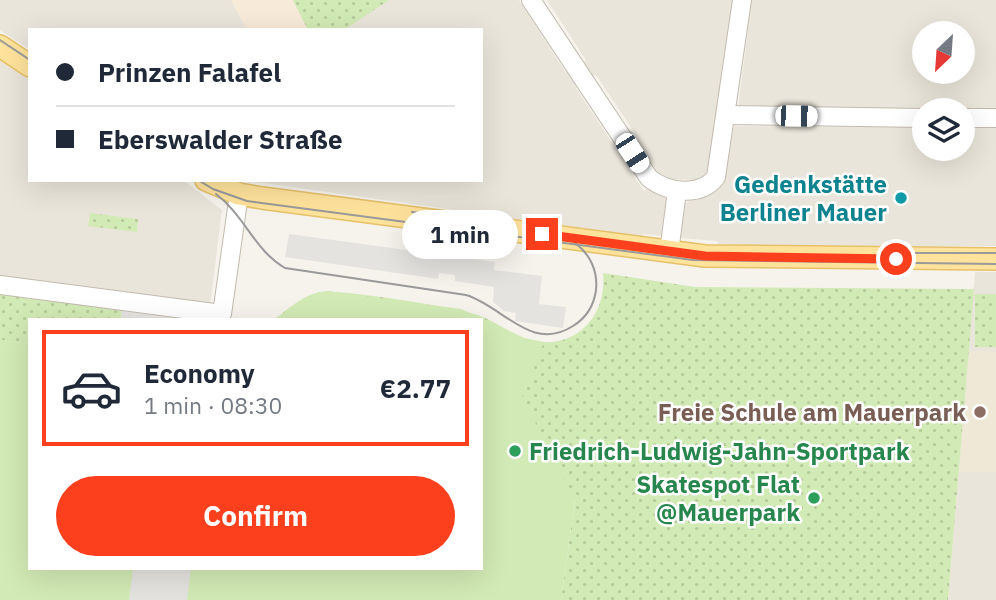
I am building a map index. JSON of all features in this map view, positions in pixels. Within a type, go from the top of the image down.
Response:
[{"type":"main road","points":[[0,46],[28,64]]},
{"type":"main road","points":[[211,182],[239,194],[669,252],[807,258],[996,259]]},
{"type":"street","points":[[531,0],[649,178],[677,191],[703,188],[716,177],[742,0]]},
{"type":"street","points":[[726,115],[912,118]]},
{"type":"street","points":[[975,118],[996,118]]},
{"type":"street","points":[[669,252],[677,191]]},
{"type":"street","points":[[0,285],[222,314],[239,194]]},
{"type":"shaded area","points":[[0,0],[519,0],[566,73],[572,69],[583,84],[576,88],[619,153],[626,149],[635,163],[628,168],[644,191],[650,187],[668,195],[663,236],[641,236],[255,182],[483,182],[483,28],[28,28],[28,49],[0,30]]},
{"type":"shaded area","points":[[231,0],[293,0],[307,28],[246,28]]},
{"type":"shaded area","points":[[547,0],[733,0],[708,171],[702,180],[657,179],[632,145],[639,139],[596,75],[589,79],[580,65],[586,60]]},
{"type":"shaded area","points":[[752,0],[996,0],[996,109],[975,109],[975,98],[912,98],[912,108],[738,107]]},
{"type":"shaded area","points":[[0,61],[28,79],[28,182],[186,182],[222,210],[210,307],[0,280]]},
{"type":"shaded area","points":[[734,126],[912,127],[912,161],[975,161],[975,127],[996,127],[996,246],[810,247],[718,244],[717,241],[680,238],[684,203],[710,195],[720,187],[726,173]]},
{"type":"shaded area","points":[[289,234],[495,262],[494,270],[542,276],[539,304],[566,307],[563,328],[515,321],[516,313],[504,311],[493,302],[494,287],[455,281],[455,275],[439,273],[438,279],[285,257]]},
{"type":"shaded area","points":[[975,272],[996,272],[996,600],[948,600]]},
{"type":"shaded area","points":[[122,311],[174,318],[121,318]]},
{"type":"shaded area","name":"Freie Schule am Mauerpark","points":[[969,351],[996,352],[996,472],[959,472]]},
{"type":"shaded area","points":[[133,570],[191,570],[187,600],[129,600]]},
{"type":"green space","points":[[293,0],[389,0],[347,28],[307,28]]},
{"type":"green space","points":[[90,213],[138,219],[137,232],[88,226]]},
{"type":"green space","points":[[603,273],[695,287],[974,289],[948,600],[561,600],[575,500],[483,324],[483,318],[276,318],[295,303],[313,294],[348,293],[466,312],[486,318],[533,341],[556,341],[580,332],[589,323],[601,300]]},
{"type":"green space","name":"Friedrich-Ludwig-Jahn-Sportpark","points":[[327,291],[461,309],[481,318],[277,318],[303,299]]},
{"type":"green space","points":[[0,293],[122,311],[121,318],[28,318],[28,344],[0,340]]},
{"type":"green space","points":[[975,294],[996,294],[996,347],[975,347]]},
{"type":"green space","name":"Friedrich-Ludwig-Jahn-Sportpark","points":[[483,319],[524,338],[544,342],[522,397],[575,499],[561,600],[0,600],[0,340],[28,344],[28,570],[483,570]]},
{"type":"tram line","points":[[0,40],[28,59]]},
{"type":"tram line","points":[[201,182],[247,201],[693,260],[996,264]]},
{"type":"tram line","points":[[216,194],[234,212],[257,243],[285,268],[466,295],[518,325],[544,334],[558,333],[578,323],[589,311],[593,301],[596,290],[594,270],[589,258],[575,243]]},
{"type":"tram line","points":[[412,212],[488,222]]},
{"type":"tram line","points":[[882,253],[996,253]]},
{"type":"place","name":"Gedenkstätte Berliner Mauer","points":[[901,198]]},
{"type":"place","name":"Freie Schule am Mauerpark","points":[[980,412]]},
{"type":"place","name":"Friedrich-Ludwig-Jahn-Sportpark","points":[[515,451]]},
{"type":"place","name":"Skatespot Flat @Mauerpark","points":[[814,498]]},
{"type":"route","points":[[542,234],[705,256],[896,259]]}]
